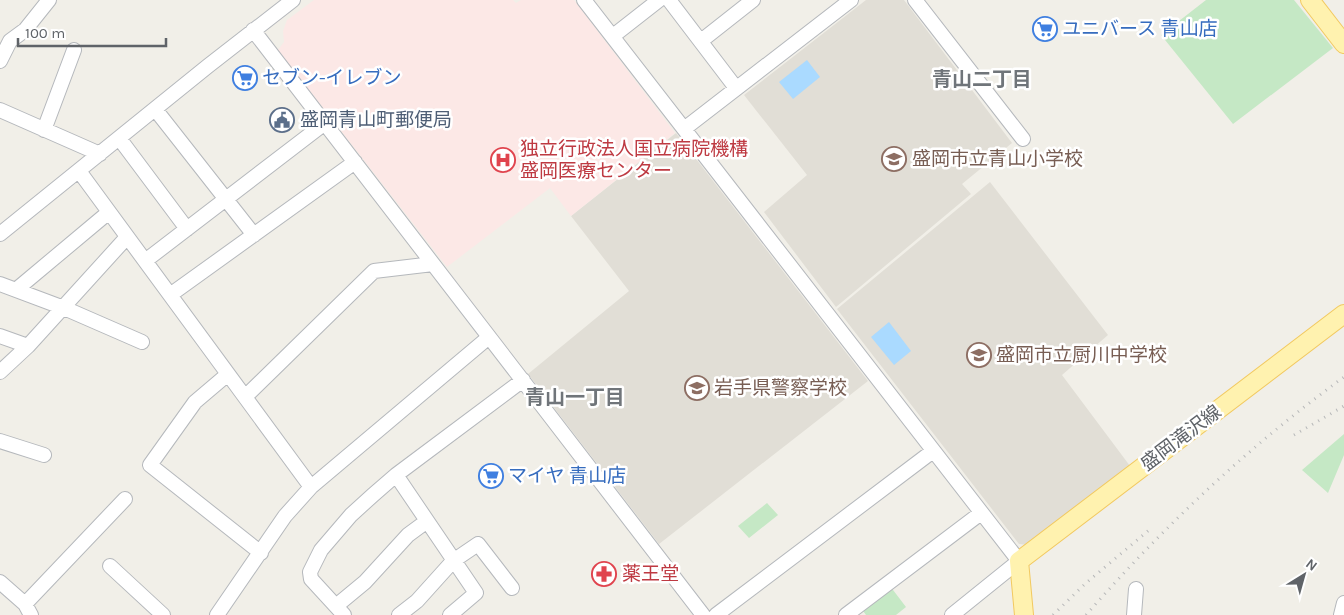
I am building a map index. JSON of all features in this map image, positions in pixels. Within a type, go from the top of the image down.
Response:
[{"type":"main road","points":[[1310,0],[1341,33]]},
{"type":"main road","name":"盛岡滝沢線","points":[[1019,561],[1344,314]]},
{"type":"main road","points":[[1019,561],[1024,615]]},
{"type":"street","points":[[0,61],[10,41],[25,30],[49,0]]},
{"type":"street","points":[[0,234],[253,30],[293,0]]},
{"type":"street","points":[[584,0],[1019,561],[952,615]]},
{"type":"street","points":[[612,36],[659,0]]},
{"type":"street","points":[[669,0],[736,88]]},
{"type":"street","points":[[701,42],[753,0]]},
{"type":"street","points":[[684,129],[851,0]]},
{"type":"street","points":[[915,0],[1023,138]]},
{"type":"street","points":[[253,30],[703,615]]},
{"type":"street","points":[[44,130],[74,50]]},
{"type":"street","points":[[155,109],[254,235]]},
{"type":"street","points":[[0,110],[100,154]]},
{"type":"street","points":[[145,261],[325,123]]},
{"type":"street","points":[[119,138],[187,229]]},
{"type":"street","points":[[170,295],[355,162]]},
{"type":"street","points":[[79,171],[311,487]]},
{"type":"street","points":[[17,289],[109,212]]},
{"type":"street","points":[[0,372],[64,308],[127,237]]},
{"type":"street","points":[[245,398],[374,271],[433,264]]},
{"type":"street","points":[[0,284],[64,308],[142,342]]},
{"type":"street","points":[[0,336],[28,346]]},
{"type":"street","points":[[217,615],[285,516],[311,487],[489,337]]},
{"type":"street","points":[[228,374],[195,402],[150,465],[261,553]]},
{"type":"street","points":[[427,521],[408,535],[340,611],[311,579],[310,572],[322,550],[345,522],[396,475],[522,380]]},
{"type":"street","points":[[0,441],[44,454]]},
{"type":"street","points":[[716,615],[933,451]]},
{"type":"street","points":[[396,475],[476,593],[450,615]]},
{"type":"street","points":[[0,582],[28,610],[125,499]]},
{"type":"street","points":[[846,615],[981,512]]},
{"type":"street","points":[[399,615],[417,601],[453,561],[478,544],[512,588]]},
{"type":"street","points":[[110,566],[163,615]]},
{"type":"street","points":[[1134,615],[1136,589]]},
{"type":"street","points":[[1341,615],[1344,603]]},
{"type":"shaded area","name":"独立行政法人国立病院機構 盛岡医療センター","points":[[314,0],[513,0],[516,3],[521,0],[574,0],[675,133],[571,216],[550,188],[447,267],[278,50],[284,42],[283,31],[287,20]]},
{"type":"shaded area","name":"盛岡市立青山小学校","points":[[866,0],[904,0],[1012,143],[962,184],[971,194],[836,307],[764,212],[807,175],[744,95]]},
{"type":"shaded area","points":[[676,133],[868,381],[659,544],[528,374],[629,291],[571,216]]},
{"type":"shaded area","name":"盛岡市立厨川中学校","points":[[990,182],[1108,335],[1062,375],[1130,466],[1030,545],[1019,544],[837,309]]},
{"type":"green space","points":[[1206,0],[1294,0],[1333,48],[1233,124],[1161,35]]},
{"type":"green space","points":[[1344,434],[1344,455],[1328,493],[1302,470]]},
{"type":"green space","points":[[767,503],[778,515],[749,538],[738,526]]},
{"type":"green space","points":[[890,586],[906,607],[896,615],[866,615],[861,608]]},
{"type":"water","points":[[807,60],[820,77],[793,99],[779,82]]},
{"type":"water","points":[[889,322],[911,351],[894,365],[871,337]]},
{"type":"railway","points":[[1086,615],[1145,550],[1208,489],[1274,431],[1344,377]]},
{"type":"railway","points":[[1294,435],[1344,406]]},
{"type":"railway","points":[[1053,615],[1086,583],[1149,530]]},
{"type":"place","name":"ユニバース 青山店","points":[[1045,29]]},
{"type":"place","name":"セブン-イレブン","points":[[245,78]]},
{"type":"place","name":"盛岡青山町郵便局","points":[[282,120]]},
{"type":"place","name":"盛岡市立青山小学校","points":[[894,159]]},
{"type":"place","name":"独立行政法人国立病院機構 盛岡医療センター","points":[[503,160]]},
{"type":"place","name":"盛岡市立厨川中学校","points":[[979,355]]},
{"type":"place","name":"岩手県警察学校","points":[[697,388]]},
{"type":"place","name":"マイヤ 青山店","points":[[491,476]]},
{"type":"place","name":"薬王堂","points":[[604,574]]},
{"type":"district","name":"青山二丁目","points":[[982,79]]},
{"type":"district","name":"青山一丁目","points":[[575,397]]}]
